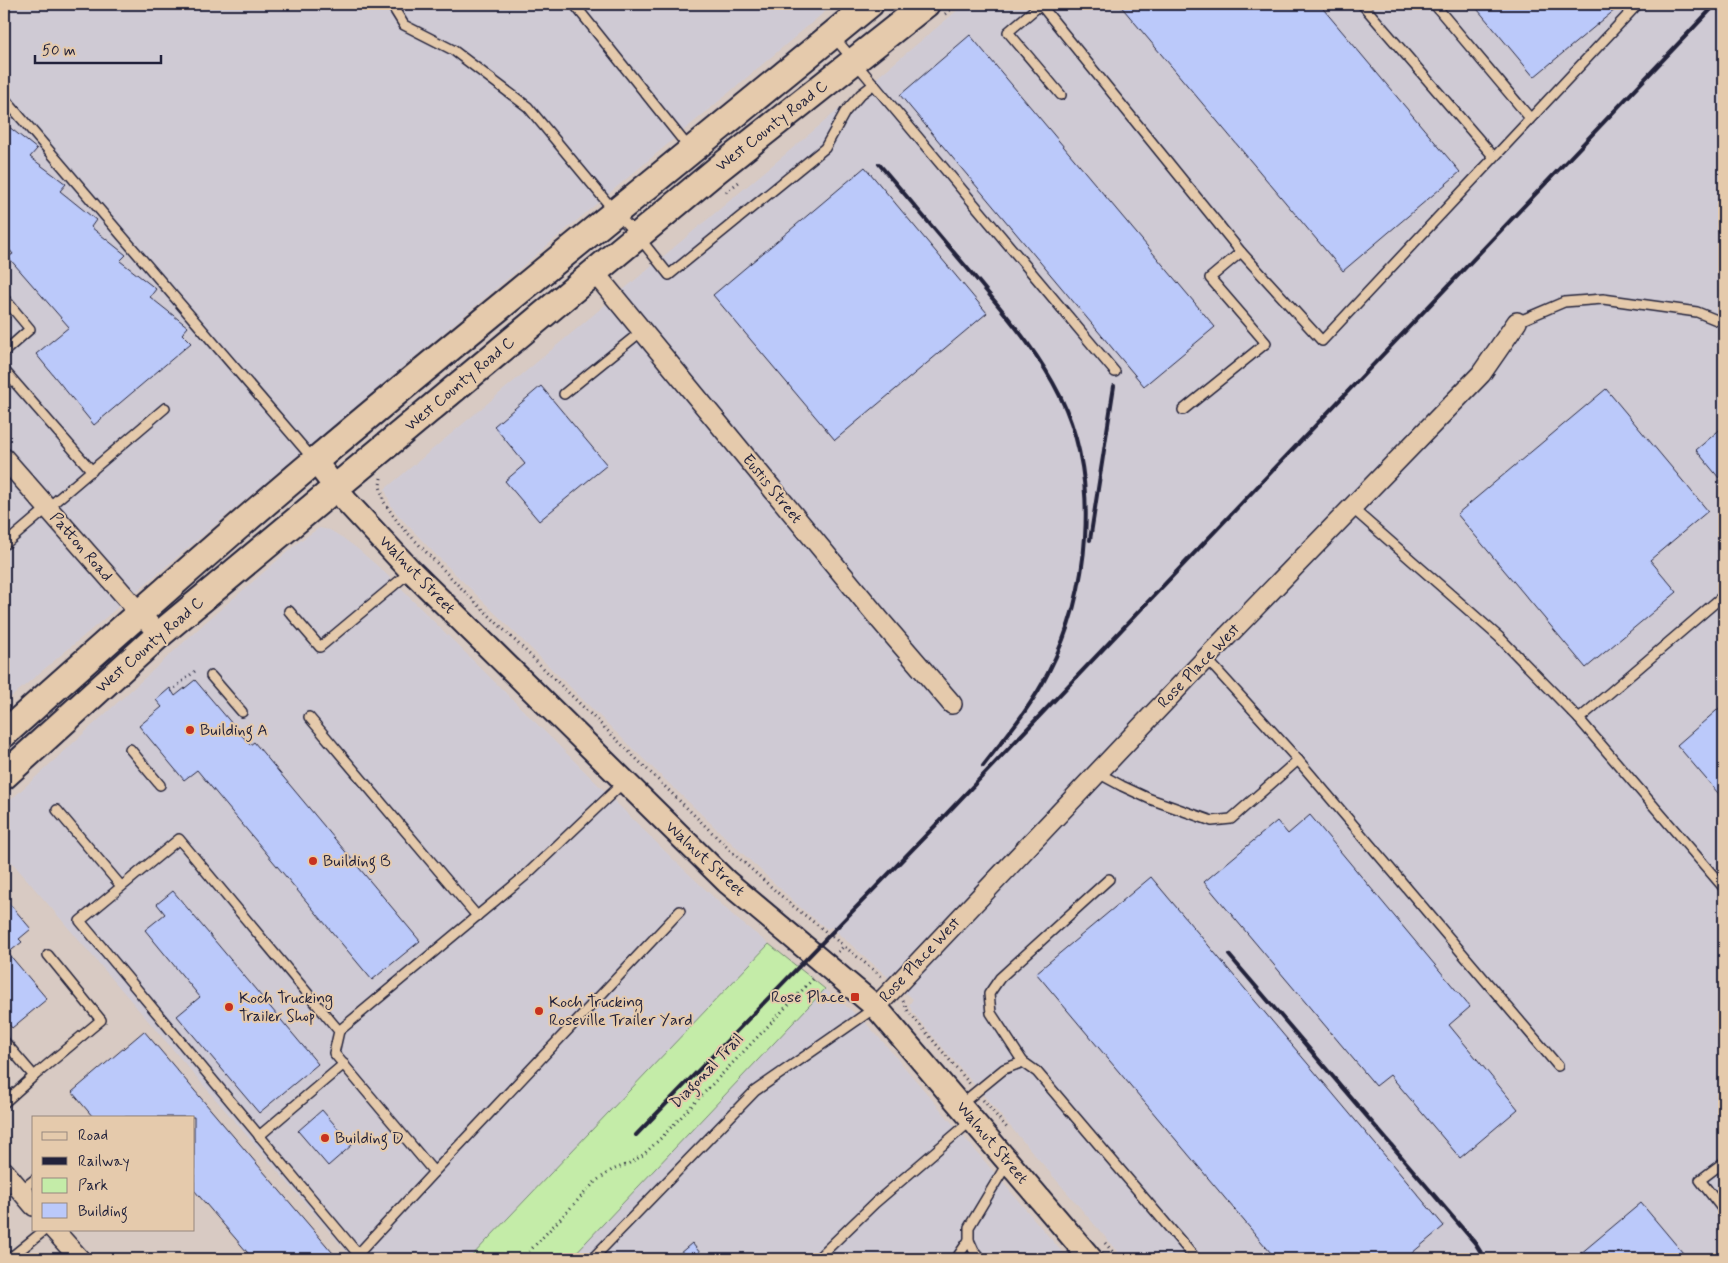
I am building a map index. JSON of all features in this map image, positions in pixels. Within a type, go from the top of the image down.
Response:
[{"type":"main road","name":"West County Road C","points":[[4,734],[315,461],[615,212],[870,4]]},
{"type":"main road","name":"West County Road C","points":[[4,776],[159,636],[718,169],[926,4]]},
{"type":"street","name":"Eustis Street","points":[[594,272],[880,620],[952,704]]},
{"type":"street","name":"Rose Place West","points":[[876,1006],[1206,658],[1481,374],[1517,322]]},
{"type":"street","name":"Patton Road","points":[[4,458],[159,636]]},
{"type":"street","name":"Walnut Street","points":[[315,461],[336,488],[411,571],[727,882],[876,1006],[1091,1259]]},
{"type":"street","points":[[4,1171],[27,1185],[32,1200]]},
{"type":"street","points":[[54,1230],[80,1259]]},
{"type":"lane","points":[[390,4],[404,25],[453,50],[528,107],[669,275],[825,148],[845,112],[861,94],[874,84]]},
{"type":"lane","points":[[574,4],[691,150]]},
{"type":"lane","points":[[1061,95],[1008,32],[1040,4],[1241,252],[1322,341],[1638,4]]},
{"type":"lane","points":[[1362,4],[1494,157]]},
{"type":"lane","points":[[1434,4],[1530,118]]},
{"type":"lane","points":[[833,35],[1115,372]]},
{"type":"lane","points":[[4,98],[315,461]]},
{"type":"lane","points":[[1184,410],[1266,343],[1210,278],[1241,252]]},
{"type":"lane","points":[[4,298],[30,329],[4,352]]},
{"type":"lane","points":[[1517,322],[1564,302],[1603,299],[1697,312],[1724,323]]},
{"type":"lane","points":[[564,394],[642,330]]},
{"type":"lane","points":[[4,370],[92,471]]},
{"type":"lane","points":[[4,545],[165,408]]},
{"type":"lane","points":[[1352,508],[1499,637],[1579,719],[1724,888]]},
{"type":"lane","points":[[289,611],[320,648],[411,571]]},
{"type":"lane","points":[[1579,719],[1724,595]]},
{"type":"lane","points":[[1206,658],[1298,760],[1558,1066]]},
{"type":"lane","points":[[211,676],[242,712]]},
{"type":"lane","points":[[309,716],[477,916]]},
{"type":"lane","points":[[130,749],[160,785]]},
{"type":"lane","points":[[1098,773],[1145,797],[1212,821],[1231,818],[1298,760]]},
{"type":"lane","points":[[434,1172],[334,1053],[339,1031],[525,876],[625,782]]},
{"type":"lane","points":[[57,810],[122,886]]},
{"type":"lane","points":[[339,1031],[179,839],[80,921],[358,1254],[680,911]]},
{"type":"lane","points":[[1109,879],[1000,978],[989,994],[991,1013],[1023,1062],[1037,1072],[1196,1259]]},
{"type":"lane","points":[[4,1103],[101,1020],[48,955]]},
{"type":"lane","points":[[592,1259],[755,1091],[876,1006]]},
{"type":"lane","points":[[4,1041],[34,1076]]},
{"type":"lane","points":[[817,1259],[966,1112],[1004,1069],[1023,1062]]},
{"type":"lane","points":[[259,1136],[344,1064]]},
{"type":"lane","points":[[981,1259],[974,1251],[969,1240],[969,1227],[1008,1162]]},
{"type":"lane","points":[[1724,1162],[1700,1180],[1724,1210]]},
{"type":"lane","points":[[4,1256],[8,1259],[45,1230]]},
{"type":"lane","points":[[956,1259],[969,1240]]},
{"type":"path","points":[[381,475],[380,486],[384,502],[399,524],[460,587],[732,852],[788,902],[844,946]]},
{"type":"path","points":[[171,691],[195,671]]},
{"type":"path","name":"Diagonal Trail","points":[[522,1259],[596,1181],[612,1170],[628,1164],[643,1155],[826,966]]},
{"type":"shaded area","points":[[4,4],[834,4],[4,703]]},
{"type":"shaded area","points":[[965,4],[1724,4],[1724,1259],[1124,1259],[913,1013],[909,1005],[913,999],[831,927],[827,929],[801,908],[741,852],[633,749],[437,556],[391,506],[385,489]]},
{"type":"shaded area","points":[[319,528],[330,530],[343,538],[381,569],[673,859],[737,919],[769,944],[469,1259],[353,1259],[4,853],[4,806],[207,621],[300,541]]},
{"type":"shaded area","points":[[825,989],[863,1020],[883,1042],[1068,1259],[570,1259]]},
{"type":"green space","points":[[769,944],[825,989],[570,1259],[469,1259]]},
{"type":"building","points":[[1119,4],[1319,4],[1460,172],[1343,271]]},
{"type":"building","points":[[1473,4],[1622,4],[1534,77]]},
{"type":"building","points":[[970,35],[1215,327],[1144,386],[900,95]]},
{"type":"building","points":[[4,123],[37,149],[30,157],[66,184],[60,191],[96,220],[91,227],[126,255],[120,261],[156,289],[150,297],[188,327],[182,334],[191,343],[94,425],[36,354],[69,327],[8,257],[13,254],[4,243]]},
{"type":"building","points":[[865,167],[987,313],[835,440],[713,295]]},
{"type":"building","points":[[541,386],[607,465],[539,521],[505,481],[525,464],[494,426]]},
{"type":"building","points":[[1606,389],[1708,511],[1650,560],[1677,592],[1586,668],[1457,514]]},
{"type":"building","points":[[1724,426],[1724,484],[1696,450]]},
{"type":"building","name":"Building B","points":[[195,680],[250,745],[254,742],[420,941],[372,980],[197,770],[184,780],[139,726],[162,707],[156,700],[170,688],[175,696]]},
{"type":"building","points":[[1724,704],[1724,800],[1677,745]]},
{"type":"building","points":[[1310,815],[1470,1007],[1449,1025],[1518,1109],[1460,1158],[1390,1075],[1376,1086],[1204,882],[1277,821],[1288,834]]},
{"type":"building","points":[[1151,877],[1444,1226],[1405,1259],[1276,1259],[1036,973]]},
{"type":"building","name":"Koch Trucking Trailer Shop","points":[[173,891],[318,1064],[259,1113],[177,1016],[200,997],[145,930],[165,914],[157,904]]},
{"type":"building","points":[[4,897],[31,929],[19,939],[22,942],[8,953],[47,999],[12,1028],[4,1019]]},
{"type":"building","points":[[144,1031],[338,1259],[253,1259],[195,1191],[195,1116],[92,1116],[72,1092]]},
{"type":"building","name":"Building D","points":[[322,1110],[352,1145],[328,1166],[298,1131]]},
{"type":"building","points":[[1641,1203],[1688,1259],[1574,1259]]},
{"type":"building","points":[[692,1243],[705,1259],[673,1259]]},
{"type":"railway","points":[[636,1135],[934,827],[1716,4]]},
{"type":"railway","points":[[879,164],[974,276],[1042,364],[1060,396],[1073,429],[1081,463],[1085,499],[1085,536],[1081,572],[1073,607],[1062,641],[1041,686],[1018,721],[983,766]]},
{"type":"railway","points":[[1090,540],[1114,386]]},
{"type":"railway","points":[[1229,955],[1475,1243],[1485,1259]]},
{"type":"place","name":"Building A","points":[[190,730]]},
{"type":"place","name":"Building B","points":[[313,861]]},
{"type":"place","name":"Rose Place","points":[[855,997]]},
{"type":"place","name":"Koch Trucking Trailer Shop","points":[[229,1007]]},
{"type":"place","name":"Koch Trucking Roseville Trailer Yard","points":[[539,1011]]},
{"type":"place","name":"Building D","points":[[325,1138]]}]
